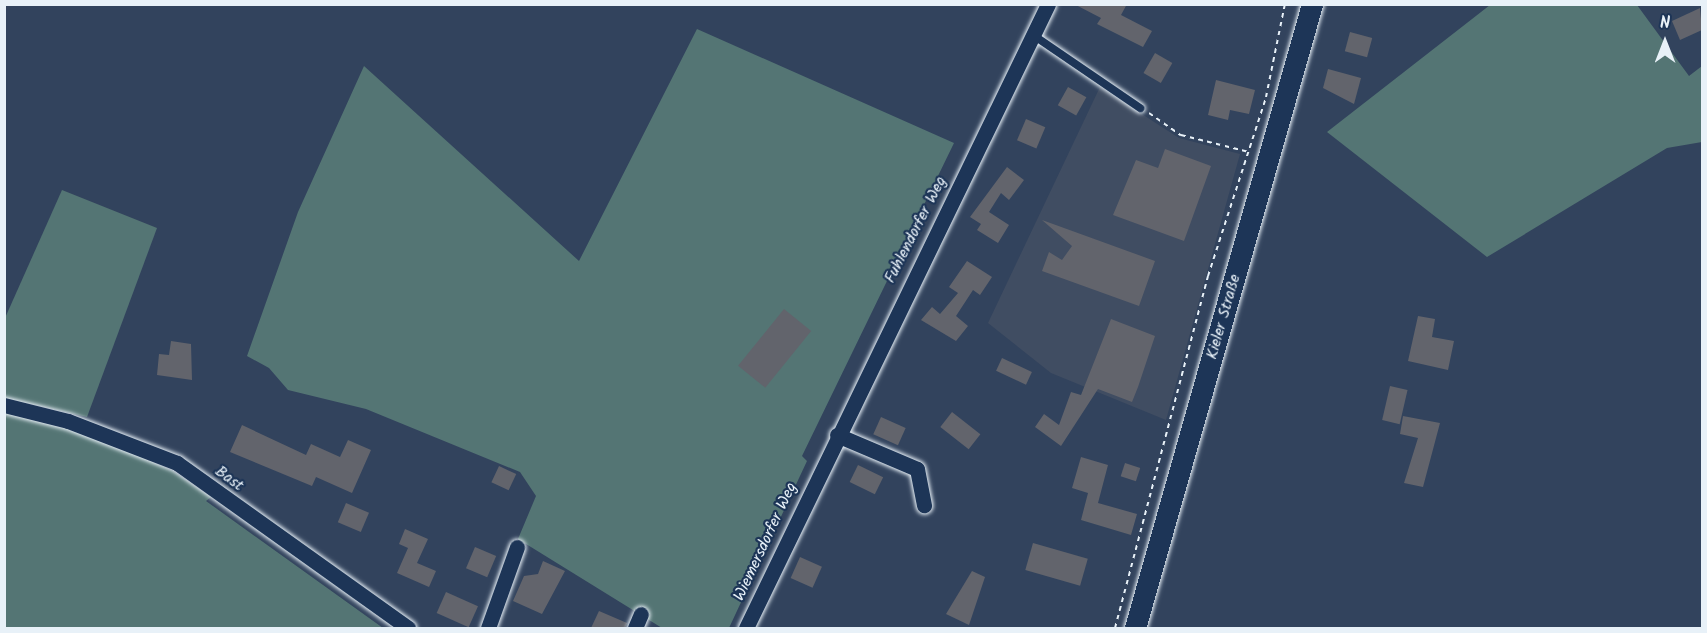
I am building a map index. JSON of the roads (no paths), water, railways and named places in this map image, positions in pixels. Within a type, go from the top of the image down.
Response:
[{"type":"main road","name":"Kieler Straße","points":[[1135,628],[1312,4]]},
{"type":"street","name":"Fuhlendorfer Weg","points":[[818,471],[1048,4]]},
{"type":"street","name":"Bast","points":[[4,405],[68,421],[177,463],[408,628]]},
{"type":"street","points":[[837,435],[917,469],[924,505]]},
{"type":"street","name":"Wiemersdorfer Weg","points":[[746,628],[818,471]]},
{"type":"street","points":[[488,628],[518,547]]},
{"type":"lane","points":[[1033,35],[1140,108]]}]
